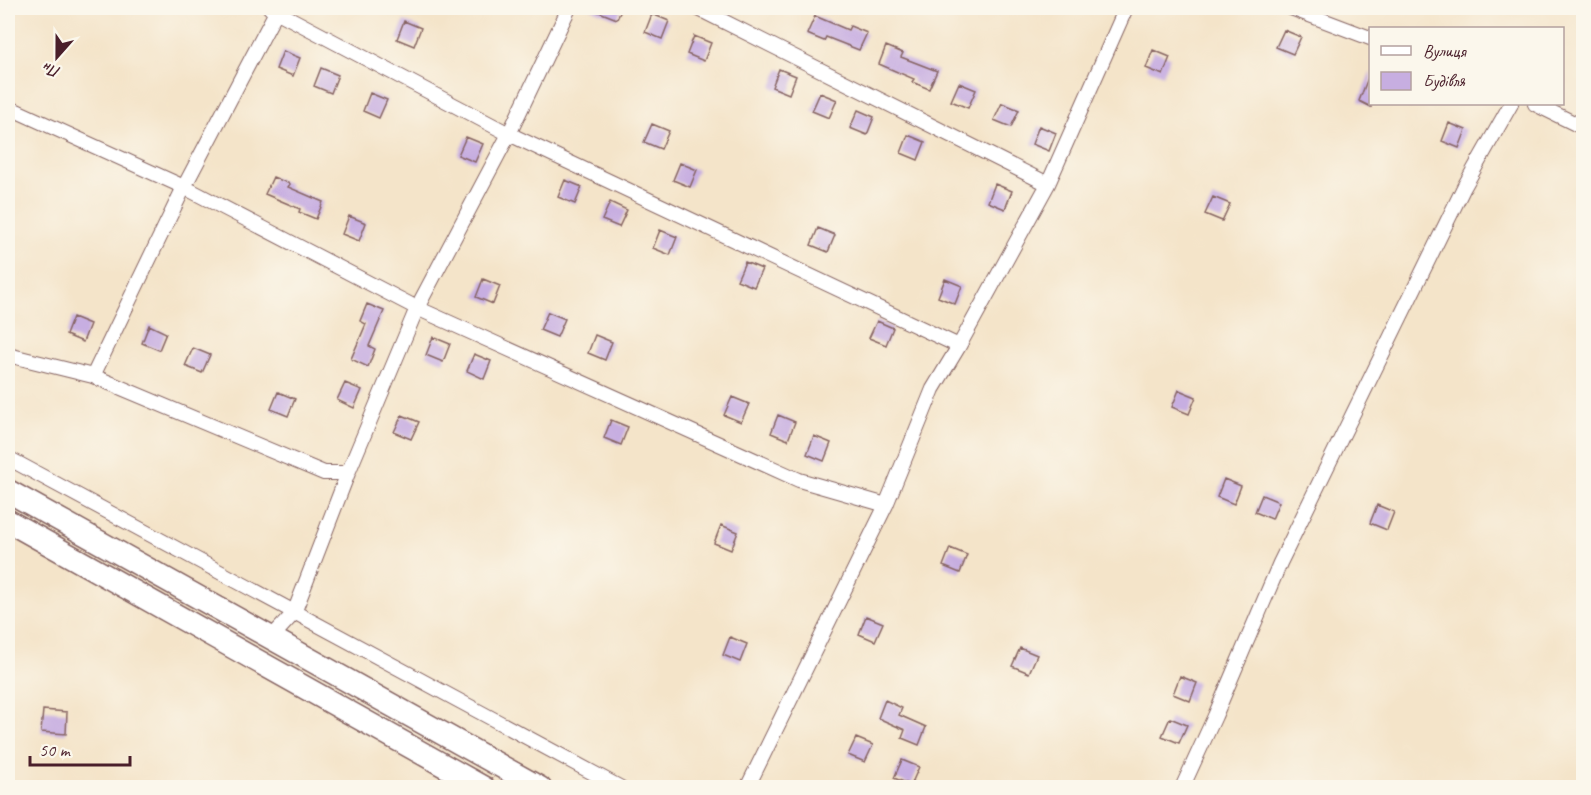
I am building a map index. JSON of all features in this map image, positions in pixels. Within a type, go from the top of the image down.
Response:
[{"type":"highway","points":[[8,491],[540,788]]},
{"type":"highway","points":[[8,522],[484,788]]},
{"type":"street","points":[[271,638],[294,613],[348,473],[417,308],[509,134],[569,8]]},
{"type":"street","points":[[697,8],[1048,184]]},
{"type":"street","points":[[747,788],[886,505],[933,389],[1048,184],[1126,8]]},
{"type":"street","points":[[1291,8],[1369,37]]},
{"type":"street","points":[[93,376],[184,187],[275,9],[509,134],[959,346]]},
{"type":"street","points":[[1182,788],[1280,563],[1464,187],[1510,105]]},
{"type":"street","points":[[1537,105],[1584,128]]},
{"type":"street","points":[[8,106],[184,187],[417,308],[799,480],[886,505]]},
{"type":"street","points":[[8,355],[93,376],[324,473],[348,473]]},
{"type":"street","points":[[8,458],[621,788]]},
{"type":"building","points":[[589,8],[622,8],[617,19]]},
{"type":"building","points":[[652,14],[669,21],[662,39],[645,32]]},
{"type":"building","points":[[815,16],[848,30],[850,26],[867,33],[859,50],[826,37],[824,41],[807,34]]},
{"type":"building","points":[[404,21],[421,28],[414,46],[397,39]]},
{"type":"building","points":[[1284,30],[1301,37],[1293,54],[1276,47]]},
{"type":"building","points":[[694,36],[711,43],[704,61],[687,54]]},
{"type":"building","points":[[886,46],[903,53],[901,57],[937,71],[929,89],[912,82],[914,79],[879,64]]},
{"type":"building","points":[[1153,50],[1170,57],[1163,75],[1146,68]]},
{"type":"building","points":[[283,51],[300,58],[293,76],[276,69]]},
{"type":"building","points":[[321,68],[338,75],[331,93],[314,86]]},
{"type":"building","points":[[779,69],[796,76],[789,94],[772,87]]},
{"type":"building","points":[[1369,76],[1369,105],[1371,107],[1359,101]]},
{"type":"building","points":[[959,83],[976,90],[968,108],[951,101]]},
{"type":"building","points":[[370,93],[387,100],[379,118],[363,111]]},
{"type":"building","points":[[820,93],[837,100],[829,118],[812,111]]},
{"type":"building","points":[[1002,103],[1019,110],[1011,127],[994,120]]},
{"type":"building","points":[[858,110],[874,117],[867,135],[850,128]]},
{"type":"building","points":[[1449,123],[1466,130],[1459,148],[1442,141]]},
{"type":"building","points":[[652,124],[669,131],[661,149],[644,142]]},
{"type":"building","points":[[1039,126],[1056,133],[1049,151],[1032,144]]},
{"type":"building","points":[[908,135],[925,142],[918,160],[901,153]]},
{"type":"building","points":[[466,137],[483,144],[475,162],[458,155]]},
{"type":"building","points":[[680,163],[697,170],[690,187],[673,180]]},
{"type":"building","points":[[273,177],[290,184],[288,187],[323,202],[316,219],[299,212],[300,209],[265,194]]},
{"type":"building","points":[[565,180],[582,187],[575,204],[558,197]]},
{"type":"building","points":[[995,184],[1012,191],[1005,209],[988,202]]},
{"type":"building","points":[[1213,197],[1230,204],[1222,221],[1205,214]]},
{"type":"building","points":[[610,202],[627,210],[619,227],[602,220]]},
{"type":"building","points":[[349,216],[366,223],[359,241],[342,234]]},
{"type":"building","points":[[818,228],[835,235],[828,252],[811,245]]},
{"type":"building","points":[[660,230],[677,237],[670,255],[653,248]]},
{"type":"building","points":[[745,262],[762,269],[754,287],[737,280]]},
{"type":"building","points":[[483,279],[500,286],[493,304],[476,297]]},
{"type":"building","points":[[945,279],[962,286],[955,304],[938,297]]},
{"type":"building","points":[[367,304],[384,311],[369,346],[375,349],[368,367],[351,359],[366,324],[360,321]]},
{"type":"building","points":[[548,312],[565,319],[557,337],[540,330]]},
{"type":"building","points":[[73,317],[90,324],[83,342],[66,335]]},
{"type":"building","points":[[877,321],[893,328],[886,345],[869,338]]},
{"type":"building","points":[[149,325],[166,333],[159,350],[142,343]]},
{"type":"building","points":[[595,335],[612,342],[605,360],[588,353]]},
{"type":"building","points":[[433,337],[450,344],[443,362],[426,355]]},
{"type":"building","points":[[193,348],[210,355],[202,373],[185,366]]},
{"type":"building","points":[[474,354],[491,361],[484,379],[467,371]]},
{"type":"building","points":[[345,383],[362,390],[354,408],[337,400]]},
{"type":"building","points":[[1179,390],[1196,397],[1189,414],[1172,407]]},
{"type":"building","points":[[278,392],[295,399],[288,416],[271,409]]},
{"type":"building","points":[[732,397],[749,404],[741,422],[724,415]]},
{"type":"building","points":[[402,415],[419,422],[411,439],[394,432]]},
{"type":"building","points":[[778,415],[795,422],[788,440],[771,433]]},
{"type":"building","points":[[611,420],[628,427],[621,445],[604,438]]},
{"type":"building","points":[[814,436],[831,443],[824,461],[807,454]]},
{"type":"building","points":[[1224,479],[1241,486],[1234,504],[1217,497]]},
{"type":"building","points":[[1262,495],[1279,502],[1272,519],[1255,512]]},
{"type":"building","points":[[1377,505],[1394,512],[1387,530],[1370,523]]},
{"type":"building","points":[[721,525],[738,532],[731,550],[714,543]]},
{"type":"building","points":[[950,548],[967,555],[960,573],[943,566]]},
{"type":"building","points":[[866,616],[883,623],[875,641],[859,634]]},
{"type":"building","points":[[730,637],[747,644],[740,662],[723,655]]},
{"type":"building","points":[[1020,648],[1037,655],[1029,673],[1012,666]]},
{"type":"building","points":[[1180,676],[1197,683],[1190,701],[1173,694]]},
{"type":"building","points":[[885,700],[902,708],[899,715],[926,727],[919,745],[902,738],[905,730],[878,718]]},
{"type":"building","points":[[43,710],[67,712],[66,734],[41,732]]},
{"type":"building","points":[[1170,718],[1187,725],[1179,743],[1162,736]]},
{"type":"building","points":[[856,738],[873,745],[865,762],[848,755]]},
{"type":"building","points":[[902,760],[919,767],[911,785],[894,778]]}]
